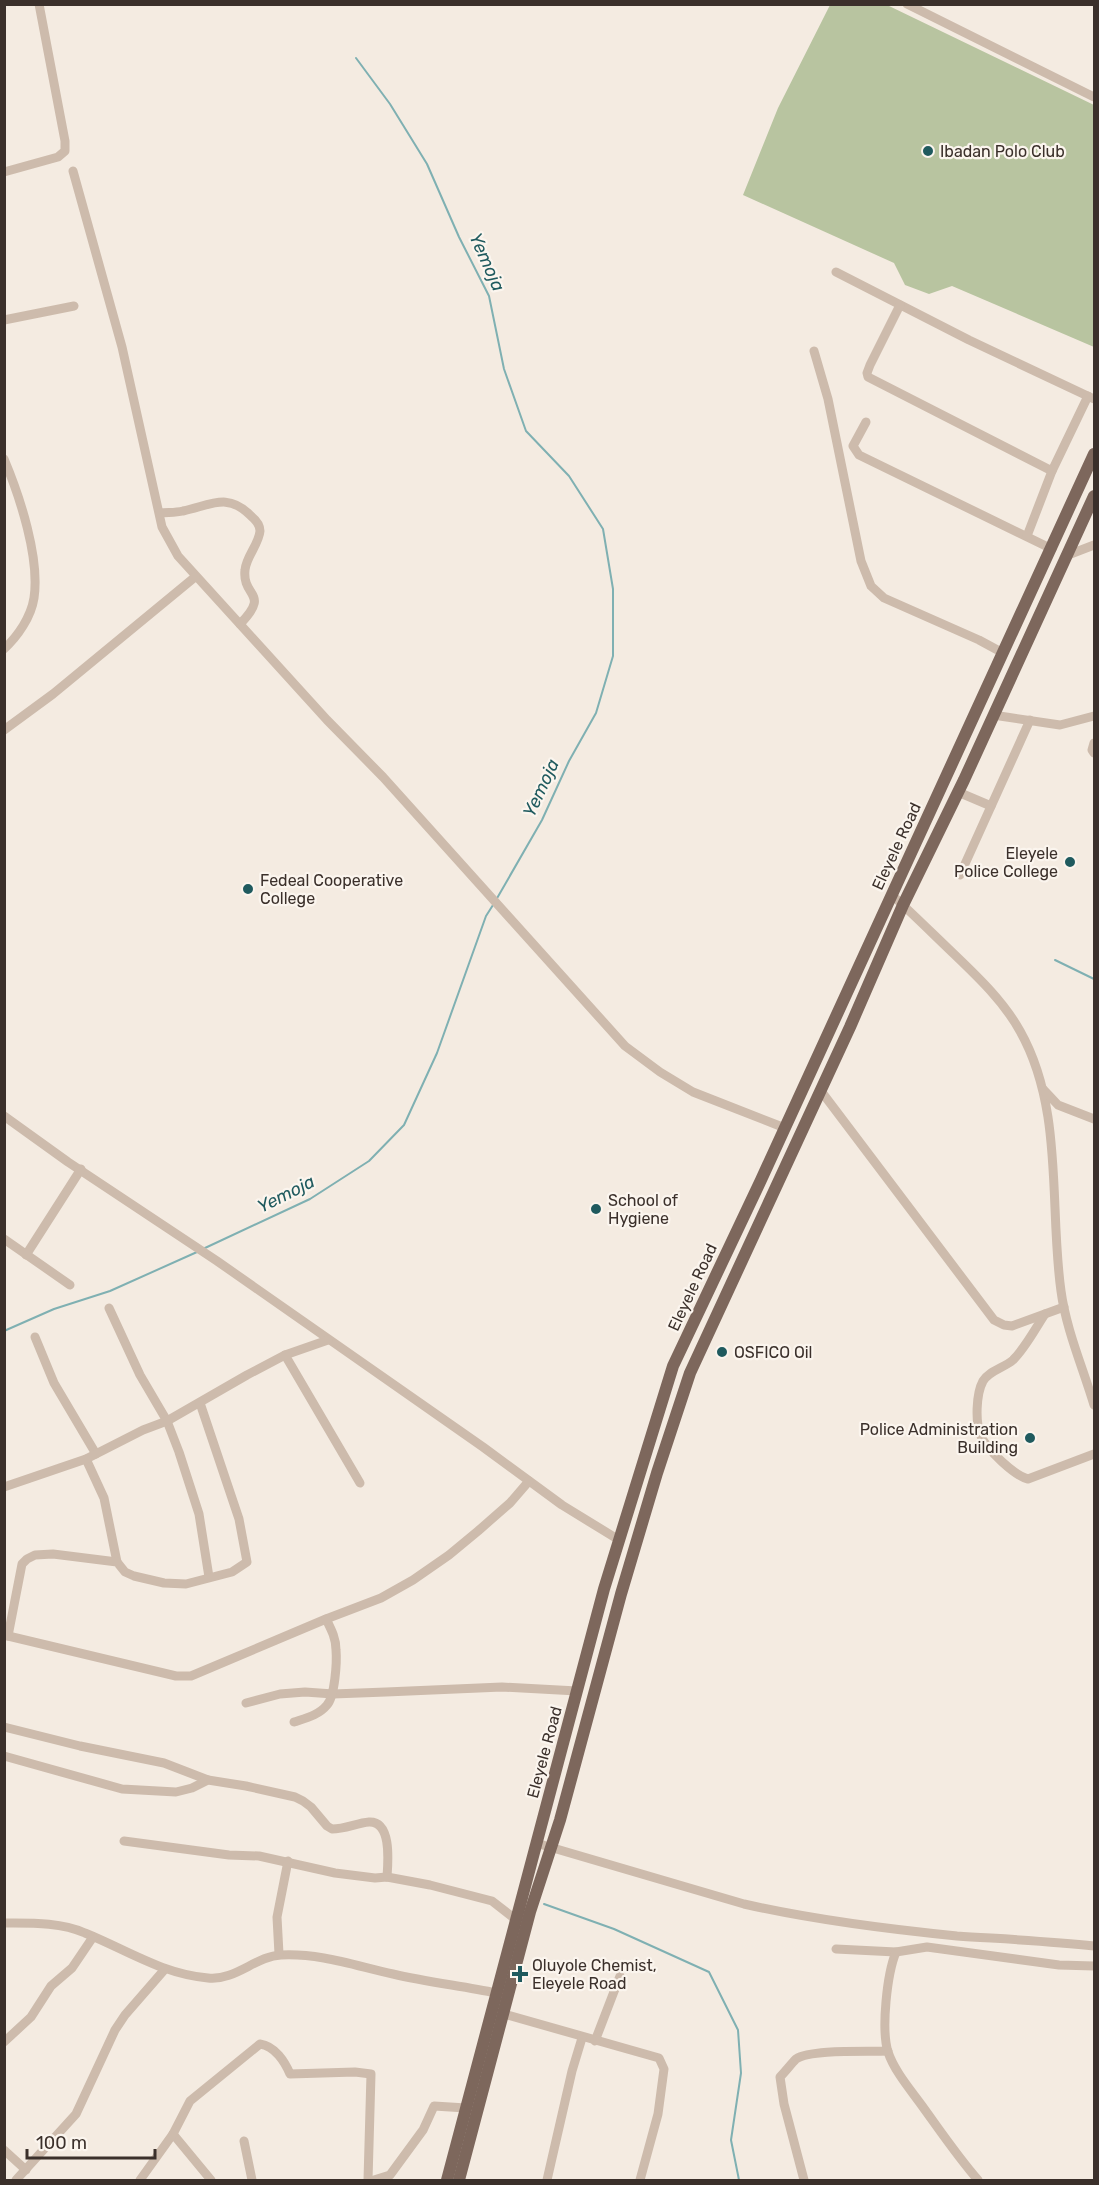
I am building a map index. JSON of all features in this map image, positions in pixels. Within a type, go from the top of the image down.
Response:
[{"type":"main road","name":"Eleyele Road","points":[[459,2181],[504,2014],[532,1857],[604,1589],[673,1366],[1095,454]]},
{"type":"main road","name":"Eleyele Road","points":[[447,2181],[496,1993],[521,1913],[546,1861],[560,1820],[621,1594],[657,1473],[690,1374],[821,1091],[903,905],[1095,496]]},
{"type":"main road","points":[[673,1366],[690,1374]]},
{"type":"street","points":[[4,172],[58,157],[65,151],[39,4]]},
{"type":"street","points":[[907,4],[1095,97]]},
{"type":"street","points":[[74,171],[122,347],[162,527],[170,544],[195,577],[383,777],[612,1034],[640,1058],[693,1092],[785,1128]]},
{"type":"street","points":[[836,272],[969,340],[1091,398],[1052,471],[1027,536]]},
{"type":"street","points":[[900,305],[870,365],[868,377],[1052,471]]},
{"type":"street","points":[[4,320],[74,306]]},
{"type":"street","points":[[814,351],[828,399],[861,561],[871,586],[884,598],[979,639],[1003,653]]},
{"type":"street","points":[[866,422],[853,446],[859,455],[1052,549]]},
{"type":"street","points":[[4,459],[22,511],[33,560],[35,582],[34,599],[27,617],[4,650]]},
{"type":"street","points":[[159,513],[181,512],[226,501],[240,505],[258,523],[260,533],[244,571],[255,598],[252,610],[240,624]]},
{"type":"street","points":[[1068,555],[1095,545]]},
{"type":"street","points":[[4,730],[53,694],[195,577]]},
{"type":"street","points":[[993,715],[1060,725],[1095,716]]},
{"type":"street","points":[[960,875],[1030,720]]},
{"type":"street","points":[[1095,743],[1092,750],[1095,753]]},
{"type":"street","points":[[958,792],[991,806]]},
{"type":"street","points":[[892,895],[987,986],[1014,1020],[1029,1049],[1041,1088],[1050,1139],[1056,1249],[1064,1307],[1095,1405]]},
{"type":"street","points":[[1041,1088],[1058,1105],[1095,1119]]},
{"type":"street","points":[[821,1091],[994,1320],[1012,1326],[1064,1307]]},
{"type":"street","points":[[4,1129],[8,1118],[217,1261],[562,1505],[620,1540]]},
{"type":"street","points":[[26,1255],[81,1169]]},
{"type":"street","points":[[4,1239],[70,1285]]},
{"type":"street","points":[[109,1308],[140,1375],[168,1421],[199,1514],[209,1577]]},
{"type":"street","points":[[1045,1314],[1015,1357],[1004,1368],[992,1372],[983,1382],[979,1394],[980,1435],[986,1445],[1020,1477],[1028,1479],[1095,1454]]},
{"type":"street","points":[[35,1337],[54,1383],[96,1454]]},
{"type":"street","points":[[4,1487],[86,1460],[143,1430],[168,1421],[285,1355],[328,1340]]},
{"type":"street","points":[[285,1355],[360,1483]]},
{"type":"street","points":[[86,1460],[104,1498],[117,1562],[125,1572],[164,1583],[186,1584],[232,1572],[247,1562],[239,1519],[200,1403]]},
{"type":"street","points":[[117,1562],[53,1554],[35,1555],[27,1559],[22,1564],[6,1636],[176,1676],[191,1676],[381,1598],[413,1580],[478,1531],[510,1503],[529,1481]]},
{"type":"street","points":[[294,1722],[313,1716],[328,1704],[333,1694],[336,1650],[333,1632],[326,1619]]},
{"type":"street","points":[[246,1703],[280,1694],[305,1692],[333,1694],[502,1687],[577,1691]]},
{"type":"street","points":[[4,1727],[80,1746],[164,1762],[208,1780],[295,1797],[311,1807],[332,1829],[377,1822],[385,1835],[389,1859],[387,1877]]},
{"type":"street","points":[[4,1756],[122,1789],[176,1792],[192,1788],[208,1780]]},
{"type":"street","points":[[124,1841],[229,1855],[259,1856],[335,1873],[375,1878],[387,1877],[492,1900],[521,1913]]},
{"type":"street","points":[[536,1844],[778,1912],[844,1923],[954,1935],[1095,1946]]},
{"type":"street","points":[[279,1954],[277,1917],[288,1861]]},
{"type":"street","points":[[4,1923],[61,1926],[93,1937],[138,1959],[165,1969],[216,1978],[279,1954],[340,1960],[410,1978],[496,1993]]},
{"type":"street","points":[[4,2042],[31,2018],[51,1986],[72,1968],[93,1937]]},
{"type":"street","points":[[836,1949],[896,1952],[927,1947],[945,1948],[1059,1965],[1095,1966]]},
{"type":"street","points":[[896,1952],[889,1977],[886,2013],[888,2051],[911,2091],[978,2181]]},
{"type":"street","points":[[16,2181],[76,2114],[115,2031],[125,2015],[165,1969]]},
{"type":"street","points":[[595,2041],[620,1976]]},
{"type":"street","points":[[504,2014],[659,2058],[664,2068],[658,2114],[640,2181]]},
{"type":"street","points":[[547,2181],[572,2071],[582,2038]]},
{"type":"street","points":[[140,2181],[173,2133],[190,2102],[230,2071],[257,2045],[264,2044],[272,2048],[285,2063],[290,2074],[355,2072],[371,2074],[368,2181]]},
{"type":"street","points":[[804,2181],[779,2081],[781,2075],[796,2059],[809,2055],[888,2051]]},
{"type":"street","points":[[374,2181],[390,2175],[423,2130],[434,2106],[466,2108]]},
{"type":"street","points":[[173,2133],[211,2181]]},
{"type":"street","points":[[244,2141],[252,2181]]},
{"type":"street","points":[[4,2150],[26,2170]]},
{"type":"green space","name":"Ibadan Polo Club","points":[[830,5],[887,5],[1094,105],[1094,347],[952,286],[929,294],[905,285],[894,263],[743,195],[778,108]]},
{"type":"waterway","name":"Yemoja","points":[[356,58],[390,104],[427,164],[459,237],[489,296],[504,369],[526,431],[569,476],[603,529],[613,589],[613,656],[596,713],[569,761],[542,820],[496,900]]},
{"type":"waterway","name":"Yemoja","points":[[205,1248],[310,1199],[369,1161],[404,1125],[437,1053],[486,916],[493,905]]},
{"type":"waterway","points":[[1055,960],[1094,979]]},
{"type":"waterway","name":"Yemoja","points":[[4,1331],[54,1309],[110,1291],[197,1252]]},
{"type":"waterway","points":[[544,1904],[614,1929],[709,1972],[738,2030],[741,2073],[731,2140],[739,2180]]},
{"type":"place","name":"Ibadan Polo Club","points":[[928,151]]},
{"type":"place","name":"Eleyele Police College","points":[[1070,862]]},
{"type":"place","name":"Fedeal Cooperative College","points":[[248,889]]},
{"type":"place","name":"School of Hygiene","points":[[596,1209]]},
{"type":"place","name":"OSFICO Oil","points":[[722,1352]]},
{"type":"place","name":"Police Administration Building","points":[[1030,1438]]},
{"type":"place","name":"Oluyole Chemist, Eleyele Road","points":[[520,1974]]}]
